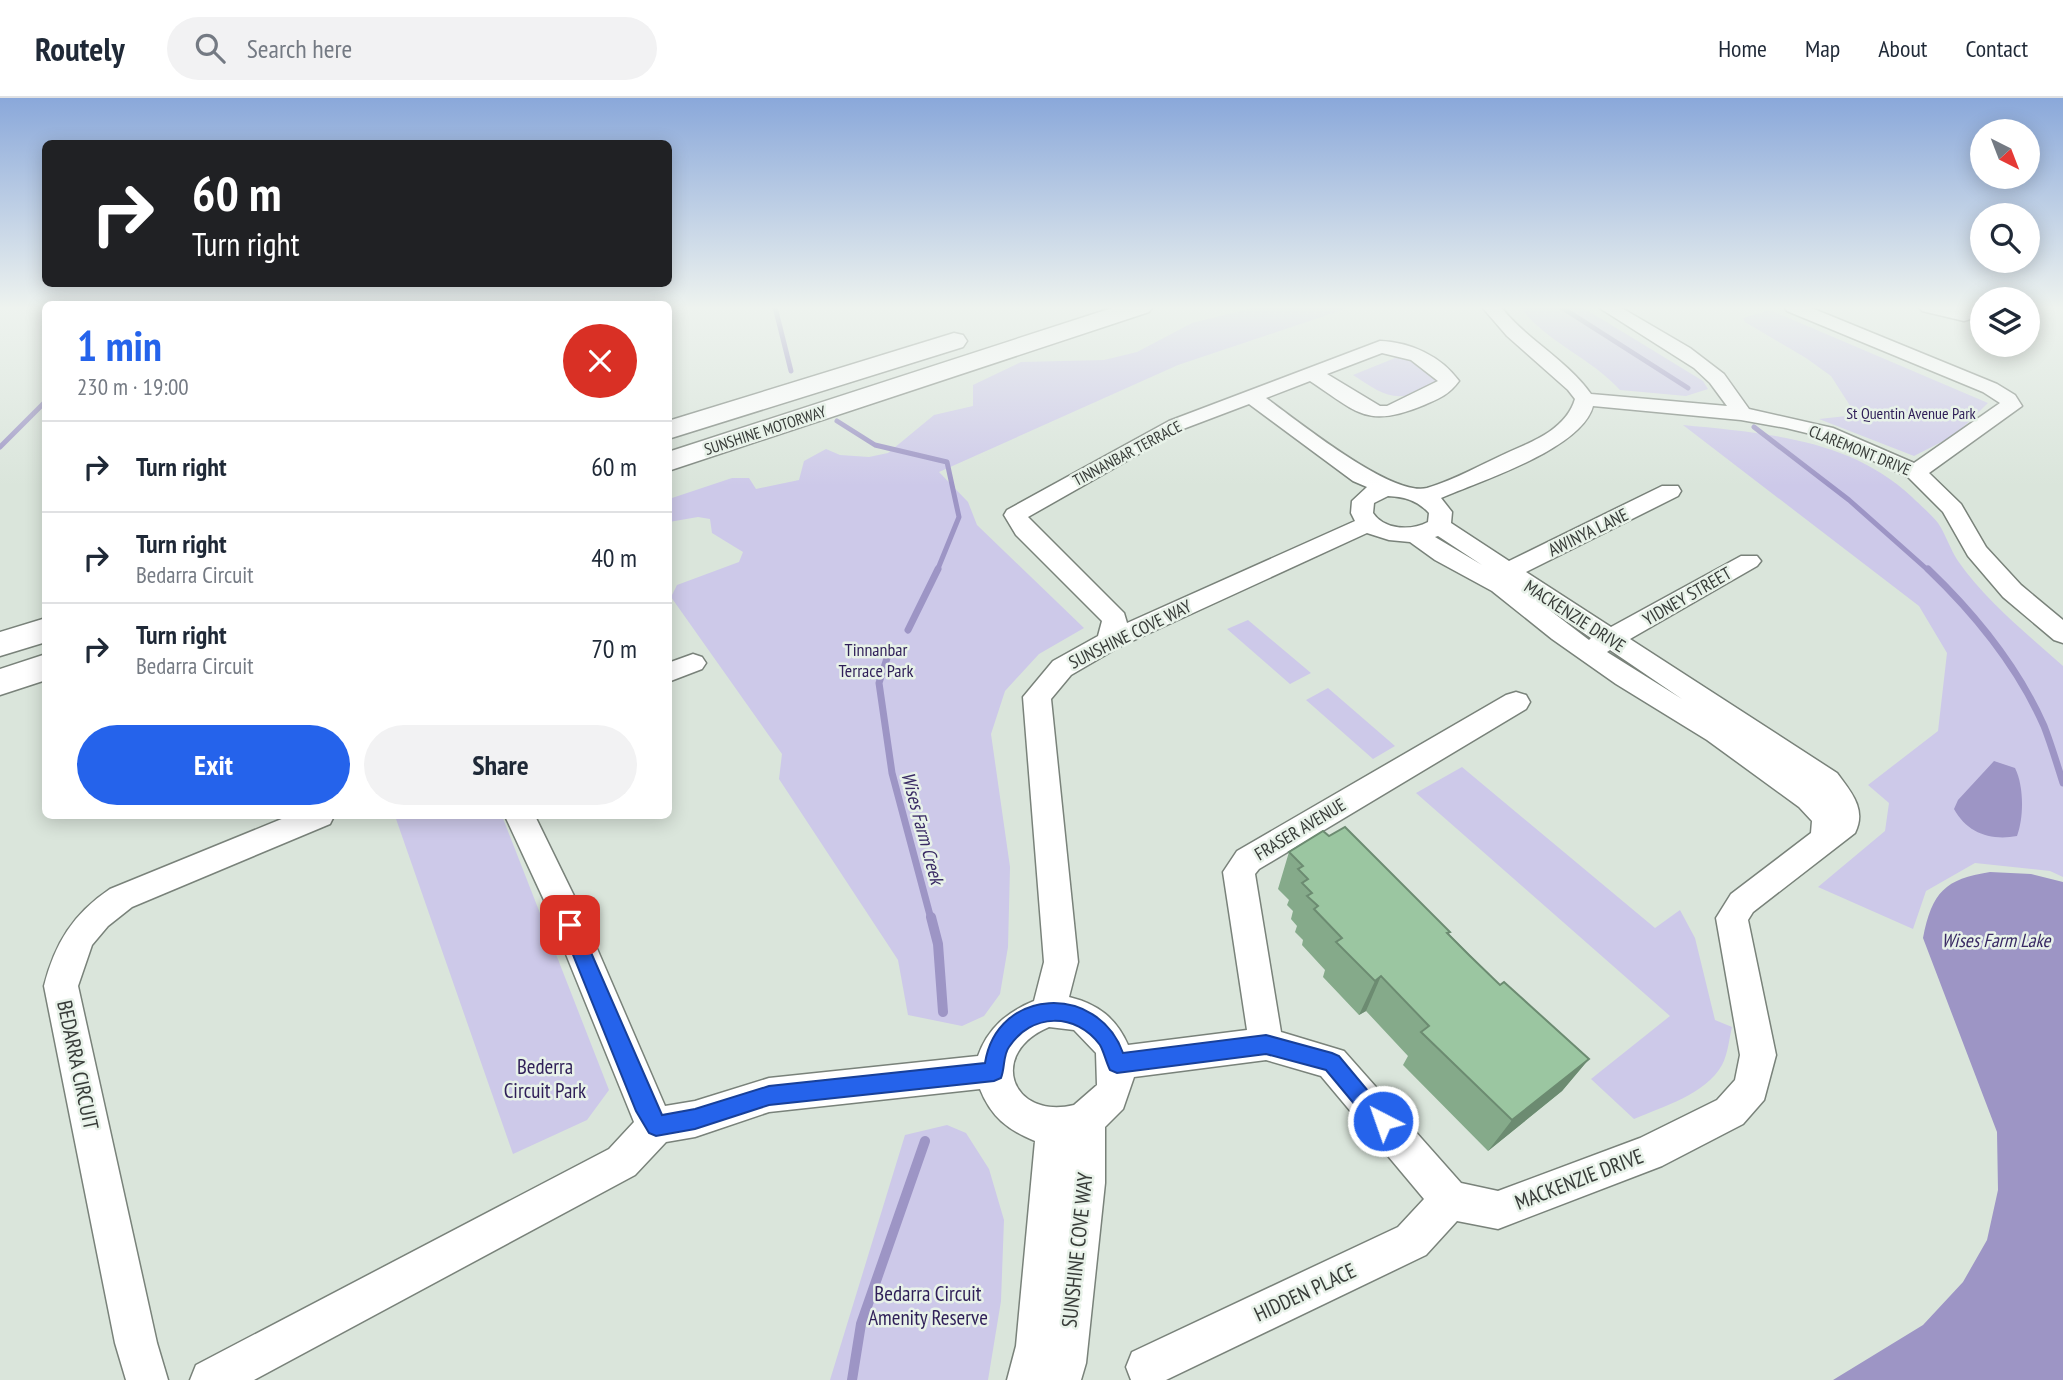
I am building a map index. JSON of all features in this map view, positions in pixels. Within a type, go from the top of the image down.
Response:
[{"type":"highway","name":"SUNSHINE MOTORWAY","points":[[672,429],[870,367]]},
{"type":"highway","name":"SUNSHINE MOTORWAY","points":[[672,461],[958,367]]},
{"type":"highway","points":[[0,644],[42,631]]},
{"type":"highway","points":[[0,681],[42,668]]},
{"type":"street","name":"TINNANBAR TERRACE","points":[[1110,641],[1115,619],[1024,530],[1015,515],[1176,425],[1328,367]]},
{"type":"street","name":"TINNANBAR TERRACE","points":[[1312,373],[1363,407],[1378,412],[1390,412],[1441,390],[1449,381],[1432,367]]},
{"type":"street","points":[[1425,497],[1547,443],[1580,417],[1585,399],[1573,380],[1556,367]]},
{"type":"street","points":[[1705,367],[1733,394],[1741,414]]},
{"type":"street","points":[[1916,472],[2012,406],[2008,399],[1990,388],[1939,367]]},
{"type":"street","name":"CLAREMONT DRIVE","points":[[1585,399],[1741,414],[1826,432],[1916,472],[1953,509],[1976,551],[2012,591],[2063,634]]},
{"type":"street","points":[[1242,400],[1361,476],[1388,489],[1410,491],[1425,497],[1441,512],[1428,531],[1384,532],[1366,512],[1357,490],[1242,400]]},
{"type":"street","name":"SUNSHINE COVE WAY","points":[[1048,1012],[1061,962],[1037,698],[1062,668],[1110,641],[1366,512],[1372,493],[1388,489]]},
{"type":"street","name":"AWINYA LANE","points":[[1506,572],[1670,491]]},
{"type":"street","name":"MACKENZIE DRIVE","points":[[1428,531],[1506,572],[1600,645],[1625,677],[1717,733],[1809,799],[1827,817],[1826,840],[1742,903],[1732,918],[1734,941],[1759,1055],[1751,1088],[1730,1112],[1649,1153],[1498,1210],[1450,1200]]},
{"type":"street","name":"MACKENZIE DRIVE","points":[[1428,531],[1443,555],[1501,585],[1600,645]]},
{"type":"street","name":"YIDNEY STREET","points":[[1600,645],[1749,561]]},
{"type":"street","points":[[672,671],[693,663]]},
{"type":"street","name":"FRASER AVENUE","points":[[1266,1044],[1240,872],[1248,860],[1516,702]]},
{"type":"street","name":"BEDARRA CIRCUIT","points":[[147,1380],[136,1343],[120,1255],[61,986],[65,963],[73,943],[92,917],[121,898],[312,819]]},
{"type":"street","points":[[521,819],[560,900],[644,1104],[656,1126]]},
{"type":"street","points":[[1048,1012],[1068,1012],[1087,1020],[1109,1040],[1117,1063],[1110,1097],[1071,1123],[1032,1122],[1014,1111],[997,1084],[994,1071],[997,1051],[1003,1039],[1025,1018],[1048,1012]]},
{"type":"street","points":[[1117,1063],[1266,1044],[1332,1063],[1450,1200]]},
{"type":"street","points":[[211,1380],[622,1162],[656,1126],[695,1119],[769,1095],[994,1071]]},
{"type":"street","name":"SUNSHINE COVE WAY","points":[[1028,1380],[1037,1346],[1071,1123]]},
{"type":"street","name":"SUNSHINE COVE WAY","points":[[1060,1380],[1065,1363],[1086,1183],[1071,1123]]},
{"type":"street","name":"HIDDEN PLACE","points":[[1147,1367],[1412,1241],[1450,1200]]},
{"type":"green space","name":"Tinnanbar Terrace Park","points":[[1011,367],[1174,367],[939,472],[968,502],[977,525],[1084,628],[1039,654],[1005,691],[991,734],[1010,867],[1008,947],[1000,994],[984,1016],[962,1026],[908,1015],[898,960],[779,779],[782,754],[672,598],[677,585],[739,562],[743,552],[712,533],[710,519],[698,517],[672,521],[672,498],[732,478],[749,478],[756,489],[799,480],[804,461],[826,449],[840,455],[869,457],[888,453],[934,415],[973,406],[973,385]]},
{"type":"green space","points":[[1373,367],[1424,367],[1439,380],[1426,390],[1393,396],[1353,375]]},
{"type":"green space","points":[[1680,367],[1703,381],[1708,389],[1686,396],[1620,390],[1596,368]]},
{"type":"green space","name":"St Quentin Avenue Park","points":[[1818,367],[1903,367],[1988,403],[1955,435],[1914,456],[1819,419],[1856,415],[1831,376]]},
{"type":"green space","points":[[1683,425],[1744,431],[1804,442],[1833,450],[1888,477],[1935,520],[1958,561],[1981,590],[2063,666],[2063,877],[2050,871],[1975,863],[1926,891],[1913,929],[1818,887],[1885,831],[1889,803],[1868,785],[1938,731],[1947,653],[1919,606]]},
{"type":"green space","points":[[1248,620],[1311,673],[1290,684],[1227,629]]},
{"type":"green space","points":[[1328,688],[1395,746],[1373,759],[1306,700]]},
{"type":"green space","points":[[1462,767],[1655,928],[1680,910],[1695,938],[1715,1020],[1732,1027],[1722,1065],[1715,1075],[1695,1092],[1634,1119],[1591,1079],[1670,1016],[1416,793]]},
{"type":"green space","name":"Bederra Circuit Park","points":[[396,819],[503,819],[609,1090],[587,1120],[513,1154]]},
{"type":"green space","name":"Bedarra Circuit Amenity Reserve","points":[[947,1125],[966,1133],[989,1169],[1004,1220],[1001,1301],[988,1380],[830,1380],[905,1135]]},
{"type":"water","points":[[1994,761],[2015,768],[2018,775],[2022,802],[2017,836],[1998,837],[1981,833],[1966,824],[1954,809],[1958,800]]},
{"type":"water","name":"Wises Farm Lake","points":[[1990,872],[2031,874],[2063,882],[2063,1380],[1833,1380],[1923,1325],[1963,1282],[1987,1240],[1998,1190],[1997,1132],[1923,938],[1931,909],[1943,890],[1962,879]]},
{"type":"building","points":[[1345,827],[1500,985],[1504,982],[1589,1059],[1512,1120],[1421,1032],[1429,1026],[1381,976],[1375,981],[1336,942],[1342,938],[1314,909],[1318,906],[1307,896],[1312,893],[1302,883],[1308,879],[1298,869],[1303,866],[1289,852],[1323,831],[1329,836]]},
{"type":"waterway","name":"Wises Farm Creek","points":[[790,367],[791,371]]},
{"type":"waterway","points":[[1655,367],[1688,388]]},
{"type":"waterway","points":[[0,447],[42,405]]},
{"type":"waterway","name":"Wises Farm Creek","points":[[837,421],[875,445],[947,462],[959,517],[937,571]]},
{"type":"waterway","points":[[1754,427],[1849,500],[1929,571]]},
{"type":"waterway","name":"Wises Farm Creek","points":[[908,630],[938,569]]},
{"type":"waterway","points":[[1928,569],[1978,622],[2008,662],[2044,726],[2063,783]]},
{"type":"waterway","name":"Wises Farm Creek","points":[[889,652],[879,683],[892,773],[931,919]]},
{"type":"waterway","name":"Wises Farm Creek","points":[[931,917],[938,944],[943,1012]]},
{"type":"waterway","name":"Wises Farm Creek","points":[[852,1380],[861,1324],[925,1141]]},
{"type":"route","points":[[570,925],[644,1104],[656,1126],[695,1119],[769,1095],[994,1071],[997,1051],[1003,1039],[1025,1018],[1048,1012],[1068,1012],[1087,1020],[1109,1040],[1117,1063],[1266,1044],[1332,1063],[1383,1121]]}]
